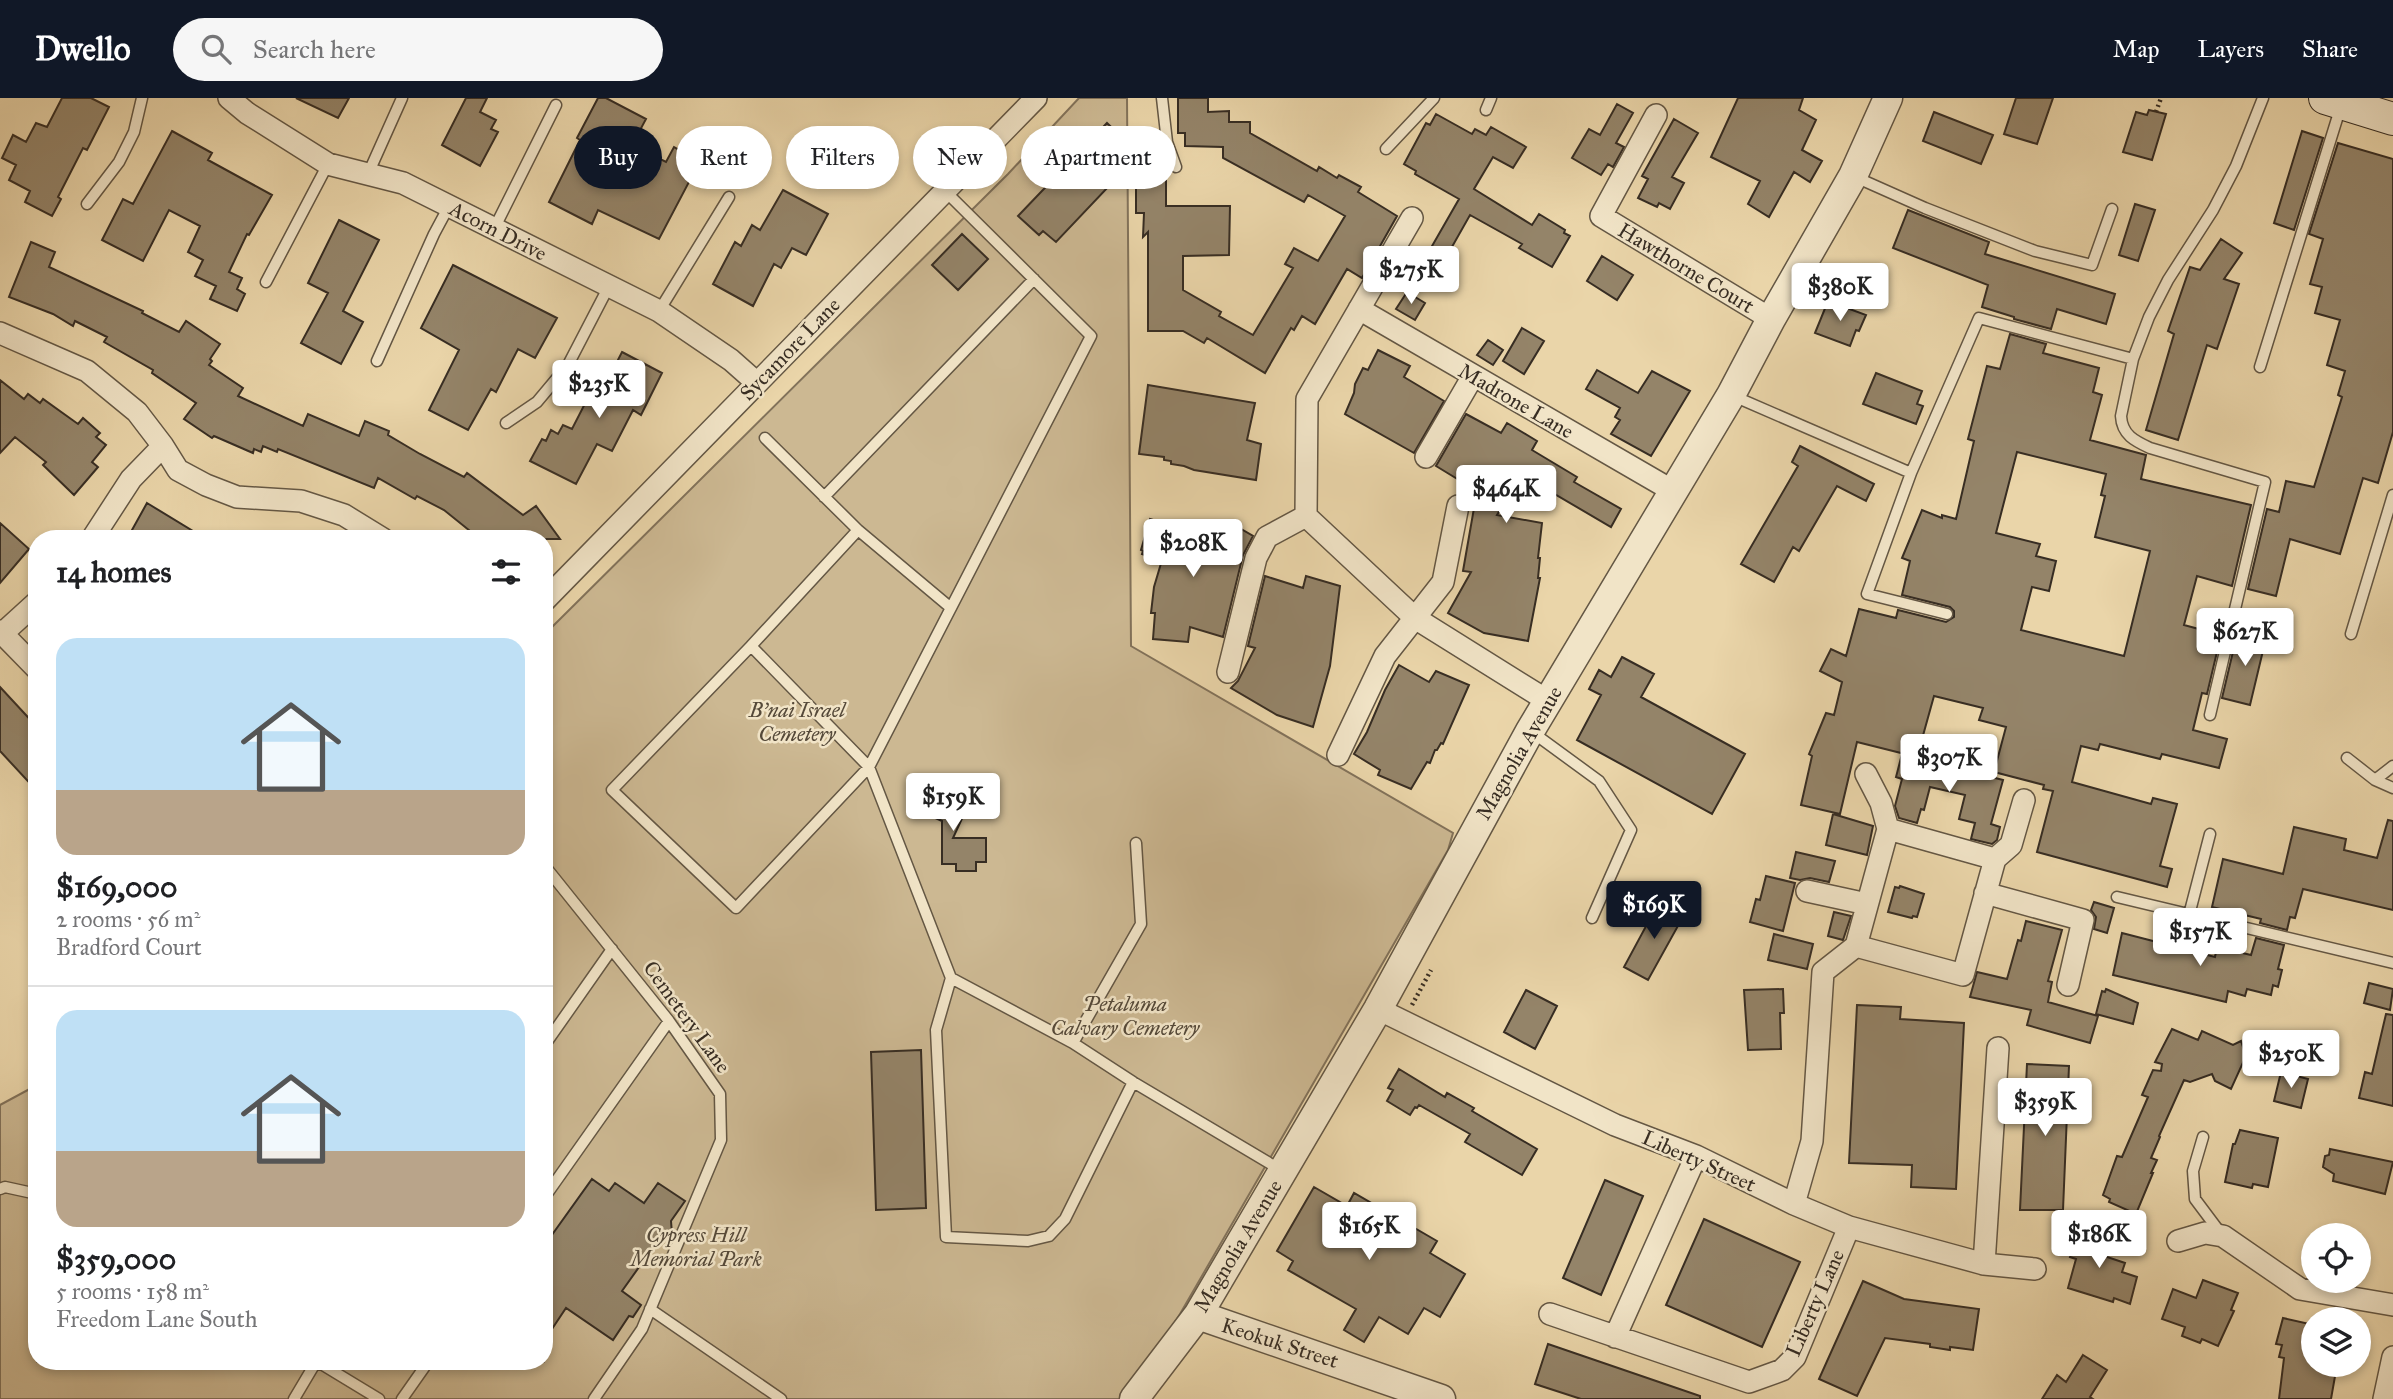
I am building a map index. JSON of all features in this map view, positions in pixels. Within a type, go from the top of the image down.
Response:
[{"type":"main road","points":[[2332,100],[2393,119]]},
{"type":"street","name":"Sycamore Lane","points":[[553,592],[1036,98]]},
{"type":"street","name":"Magnolia Avenue","points":[[1134,1399],[1198,1315],[1378,1009],[1530,731],[1731,395],[1853,176],[1888,98]]},
{"type":"street","name":"Acorn Drive","points":[[236,100],[328,164],[403,183],[659,311],[731,360],[757,383]]},
{"type":"street","name":"Hawthorne Court","points":[[1656,115],[1601,216],[1771,320]]},
{"type":"street","points":[[1412,218],[1307,399],[1306,516],[1415,618],[1548,701]]},
{"type":"street","name":"Madrone Lane","points":[[1359,309],[1673,491]]},
{"type":"street","points":[[0,333],[87,371],[137,412],[178,470],[206,485],[237,498],[301,501],[344,515],[368,530]]},
{"type":"street","points":[[1426,457],[1473,376]]},
{"type":"street","points":[[98,530],[119,495],[163,446]]},
{"type":"street","points":[[1338,755],[1385,656],[1443,582],[1458,506]]},
{"type":"street","points":[[1228,672],[1256,558],[1267,537],[1306,516]]},
{"type":"street","points":[[28,610],[2,632],[28,659]]},
{"type":"street","points":[[1794,1204],[1812,1141],[1823,972],[1856,946],[1888,830],[1881,803],[1866,774]]},
{"type":"street","points":[[1856,946],[1962,975],[1994,859],[2011,845],[2024,800]]},
{"type":"street","points":[[1888,830],[1994,859]]},
{"type":"street","points":[[1807,891],[1867,904]]},
{"type":"street","points":[[1985,893],[2083,920],[2068,985]]},
{"type":"street","name":"Liberty Street","points":[[1378,1009],[1615,1125],[1696,1156],[1794,1204],[1849,1227],[1984,1264],[2035,1269]]},
{"type":"street","points":[[1984,1264],[1998,1048]]},
{"type":"street","points":[[1615,1337],[1696,1156]]},
{"type":"street","name":"Liberty Lane","points":[[1550,1314],[1749,1382],[1782,1370],[1795,1357],[1849,1227]]},
{"type":"street","points":[[2178,1241],[2205,1233],[2223,1236],[2300,1289],[2393,1305]]},
{"type":"street","name":"Keokuk Street","points":[[1198,1315],[1441,1399]]},
{"type":"street","points":[[2384,1399],[2393,1357]]},
{"type":"lane","points":[[87,204],[124,152],[134,132],[142,98]]},
{"type":"lane","points":[[368,174],[402,98]]},
{"type":"lane","points":[[1162,98],[1165,126]]},
{"type":"lane","points":[[1386,149],[1434,98]]},
{"type":"lane","points":[[1486,110],[1491,98]]},
{"type":"lane","points":[[2210,715],[2265,482],[2150,448],[2133,440],[2122,426],[2121,416],[2133,359],[2149,317],[2236,166],[2263,98]]},
{"type":"lane","points":[[2260,367],[2332,100]]},
{"type":"lane","points":[[494,229],[556,105]]},
{"type":"lane","points":[[266,282],[328,164]]},
{"type":"lane","points":[[1853,176],[1925,208],[2035,251],[2092,265],[2112,209]]},
{"type":"lane","points":[[858,530],[751,646],[611,790],[736,908],[869,767],[1090,336],[945,191]]},
{"type":"lane","points":[[659,311],[729,197]]},
{"type":"lane","points":[[377,361],[449,206]]},
{"type":"lane","points":[[824,497],[1034,279]]},
{"type":"lane","points":[[506,422],[537,402],[568,365],[609,286]]},
{"type":"lane","points":[[1947,614],[1867,594],[1911,473],[1979,318],[2133,359]]},
{"type":"lane","points":[[1731,395],[1911,473]]},
{"type":"lane","points":[[765,438],[858,530],[951,608]]},
{"type":"lane","points":[[2351,634],[2393,495]]},
{"type":"lane","points":[[751,646],[869,767],[951,978],[936,1030],[946,1237],[1028,1241],[1049,1236],[1065,1219],[1133,1082]]},
{"type":"lane","points":[[1530,731],[1599,781],[1632,830],[1592,919]]},
{"type":"lane","points":[[2347,758],[2375,779],[2393,788]]},
{"type":"lane","points":[[2375,779],[2393,766]]},
{"type":"lane","points":[[2189,915],[2210,834]]},
{"type":"lane","points":[[1073,1043],[1141,924],[1136,843]]},
{"type":"lane","name":"Cemetery Lane","points":[[553,876],[669,1021],[720,1094],[721,1140],[642,1329],[594,1399]]},
{"type":"lane","points":[[2116,897],[2393,963]]},
{"type":"lane","points":[[553,1033],[612,949]]},
{"type":"lane","points":[[951,978],[1073,1043],[1282,1171]]},
{"type":"lane","points":[[553,1185],[669,1021]]},
{"type":"lane","points":[[2203,1136],[2193,1171],[2195,1199],[2223,1236]]},
{"type":"lane","points":[[0,1189],[5,1187],[28,1192]]},
{"type":"lane","points":[[650,1308],[782,1399]]},
{"type":"lane","points":[[294,1399],[312,1370]]},
{"type":"lane","points":[[330,1370],[379,1399]]},
{"type":"lane","points":[[402,1399],[422,1370]]},
{"type":"path","points":[[2156,112],[2161,98]]},
{"type":"green space","points":[[1079,98],[1127,98],[1127,126],[1053,126]]},
{"type":"green space","points":[[1021,160],[1021,189],[1128,189],[1131,646],[1453,833],[1448,850],[1180,1314],[1123,1399],[0,1399],[0,1105],[28,1090],[28,1370],[553,1370],[553,626],[993,189],[1007,189],[1007,175]]},
{"type":"building","points":[[62,98],[91,98],[109,107],[87,150],[83,148],[58,197],[61,199],[52,216],[25,202],[30,191],[9,180],[16,165],[2,158],[13,135],[26,142],[36,123],[47,127]]},
{"type":"building","points":[[296,98],[349,98],[338,118]]},
{"type":"building","points":[[466,98],[487,98],[480,112],[496,120],[491,129],[498,132],[480,166],[442,145]]},
{"type":"building","points":[[598,98],[606,98],[646,119],[642,126],[583,126]]},
{"type":"building","points":[[1178,98],[1208,98],[1208,112],[1229,111],[1229,122],[1250,122],[1250,133],[1317,171],[1319,167],[1337,178],[1339,175],[1361,187],[1358,192],[1397,216],[1362,278],[1347,269],[1315,324],[1302,316],[1294,330],[1291,328],[1265,373],[1207,338],[1204,343],[1183,331],[1148,331],[1148,232],[1143,237],[1144,213],[1136,213],[1136,189],[1166,189],[1166,206],[1230,206],[1229,255],[1183,256],[1183,290],[1221,312],[1219,316],[1253,335],[1293,268],[1285,264],[1294,248],[1318,261],[1345,216],[1308,195],[1304,202],[1223,158],[1223,147],[1185,146],[1185,133],[1178,133]]},
{"type":"building","points":[[1738,98],[1803,98],[1799,110],[1816,120],[1802,150],[1822,161],[1810,182],[1794,172],[1769,217],[1748,204],[1760,181],[1711,157]]},
{"type":"building","points":[[2016,98],[2053,98],[2037,144],[2004,134]]},
{"type":"building","points":[[1617,104],[1633,113],[1616,143],[1624,147],[1613,167],[1608,164],[1601,175],[1572,158],[1589,129],[1600,135]]},
{"type":"building","points":[[2149,110],[2166,114],[2152,160],[2123,152],[2136,112],[2147,115]]},
{"type":"building","points":[[1934,112],[1993,135],[1981,164],[1923,141]]},
{"type":"building","points":[[1436,114],[1472,134],[1475,129],[1486,135],[1491,127],[1526,147],[1513,168],[1493,157],[1474,189],[1532,225],[1539,214],[1565,230],[1564,233],[1570,236],[1552,267],[1519,248],[1522,244],[1470,215],[1444,261],[1428,253],[1459,199],[1415,174],[1416,171],[1404,164],[1426,123],[1430,125]]},
{"type":"building","points":[[1674,119],[1698,133],[1672,177],[1684,183],[1670,209],[1659,203],[1657,207],[1638,198],[1648,179],[1642,176]]},
{"type":"building","points":[[172,131],[212,153],[208,160],[272,195],[249,235],[247,234],[229,272],[242,278],[237,289],[245,294],[237,311],[210,299],[216,286],[195,276],[203,260],[188,252],[200,226],[169,210],[143,261],[102,240],[123,199],[133,204]]},
{"type":"building","points":[[2302,131],[2323,138],[2294,230],[2274,223]]},
{"type":"building","points":[[2338,143],[2393,159],[2393,432],[2378,483],[2363,478],[2340,554],[2290,539],[2276,596],[2248,589],[2267,509],[2279,512],[2286,481],[2314,487],[2342,397],[2338,395],[2345,371],[2327,365],[2340,320],[2315,313],[2322,287],[2310,284],[2323,239],[2309,234]]},
{"type":"building","points":[[674,147],[676,148],[676,189],[685,189],[659,239],[598,210],[592,224],[549,202],[574,152],[574,189],[662,189],[662,160],[666,162]]},
{"type":"building","points":[[1044,189],[1106,189],[1056,242],[1043,231],[1039,235],[1018,216]]},
{"type":"building","points":[[783,190],[828,214],[806,255],[792,248],[781,268],[774,264],[753,306],[713,284],[735,242],[741,246],[752,225],[760,230]]},
{"type":"building","points":[[2135,204],[2155,210],[2138,261],[2119,255]]},
{"type":"building","points":[[1908,210],[1989,242],[1985,254],[2115,294],[2106,324],[2057,309],[2051,329],[1982,307],[1988,285],[1893,248]]},
{"type":"building","points":[[339,220],[379,240],[343,311],[363,322],[341,364],[301,343],[328,293],[308,283]]},
{"type":"building","points":[[962,234],[988,259],[958,290],[932,265]]},
{"type":"building","points":[[2221,239],[2242,253],[2224,279],[2239,284],[2217,349],[2207,345],[2178,440],[2146,430],[2174,334],[2168,331],[2190,267],[2200,270]]},
{"type":"building","points":[[31,242],[55,252],[49,267],[143,311],[142,313],[179,332],[186,321],[220,344],[209,365],[243,388],[238,396],[303,426],[308,414],[359,436],[365,421],[389,431],[388,435],[420,454],[464,477],[467,473],[523,515],[536,506],[560,539],[553,539],[553,530],[469,530],[444,510],[417,496],[415,499],[378,478],[374,488],[278,449],[277,452],[263,446],[261,452],[254,449],[253,453],[214,436],[212,438],[184,419],[196,403],[152,373],[153,370],[104,342],[107,337],[75,321],[73,326],[53,314],[9,297]]},
{"type":"building","points":[[1602,256],[1633,275],[1617,300],[1587,281]]},
{"type":"building","points":[[453,265],[557,318],[535,358],[518,349],[496,392],[491,389],[468,430],[429,410],[459,350],[421,328]]},
{"type":"building","points":[[1407,292],[1425,303],[1415,320],[1396,309]]},
{"type":"building","points":[[1828,301],[1866,315],[1850,346],[1815,333]]},
{"type":"building","points":[[1522,328],[1544,341],[1524,374],[1503,361]]},
{"type":"building","points":[[2010,334],[2046,344],[2043,353],[2099,368],[2093,392],[2102,395],[2090,440],[2146,455],[2141,479],[2251,505],[2232,586],[2197,576],[2184,625],[2221,635],[2207,694],[2202,693],[2193,730],[2227,739],[2219,768],[2162,754],[2160,759],[2100,744],[2098,750],[2081,746],[2072,782],[2151,804],[2153,798],[2177,804],[2160,866],[2172,869],[2167,887],[2037,852],[2053,791],[2043,789],[2044,785],[1994,772],[2006,727],[1979,720],[1983,708],[1934,696],[1917,757],[1857,742],[1840,814],[1801,805],[1812,756],[1809,754],[1826,713],[1834,715],[1842,682],[1820,671],[1831,649],[1846,656],[1859,609],[1896,618],[1898,610],[1946,622],[1954,617],[1954,611],[1950,607],[1902,595],[1910,561],[1902,558],[1922,510],[1942,518],[1942,515],[1956,519],[1974,441],[1968,439],[1987,366],[2000,369]],"holes":[[[2017,452],[2106,474],[2101,495],[2105,496],[2095,537],[2150,551],[2124,656],[2021,630],[2032,587],[2049,591],[2056,561],[2036,556],[2040,544],[1996,533]]]},
{"type":"building","points":[[1488,340],[1503,350],[1493,365],[1477,355]]},
{"type":"building","points":[[1378,350],[1410,366],[1404,377],[1444,401],[1414,453],[1345,414],[1363,368],[1368,370]]},
{"type":"building","points":[[622,352],[662,373],[641,415],[633,410],[612,451],[597,444],[576,484],[530,461],[542,439],[546,441],[551,430],[558,434],[563,425],[572,429],[593,388],[601,393]]},
{"type":"building","points":[[1597,370],[1638,393],[1652,371],[1690,391],[1651,456],[1611,434],[1620,420],[1615,417],[1620,408],[1586,389]]},
{"type":"building","points":[[1876,373],[1922,391],[1917,404],[1923,406],[1916,424],[1863,404]]},
{"type":"building","points":[[0,380],[24,399],[28,394],[40,403],[43,399],[78,424],[83,418],[100,433],[96,437],[106,445],[92,462],[98,467],[74,495],[43,465],[46,462],[15,437],[0,453]]},
{"type":"building","points":[[1148,385],[1255,403],[1247,440],[1261,444],[1256,480],[1194,470],[1171,464],[1171,461],[1164,460],[1164,457],[1139,454]]},
{"type":"building","points":[[1466,414],[1501,433],[1507,423],[1537,441],[1532,450],[1577,477],[1574,482],[1621,509],[1611,527],[1522,475],[1497,515],[1542,523],[1538,558],[1540,578],[1528,641],[1484,633],[1448,613],[1471,572],[1463,571],[1477,491],[1436,466]]},
{"type":"building","points":[[1800,446],[1874,484],[1866,501],[1837,486],[1799,551],[1793,547],[1774,582],[1741,564],[1798,466],[1792,462]]},
{"type":"building","points":[[147,503],[191,530],[132,530]]},
{"type":"building","points":[[1150,519],[1194,533],[1206,532],[1228,539],[1236,526],[1253,536],[1243,555],[1223,637],[1190,627],[1188,642],[1153,639],[1155,613],[1151,613],[1154,587],[1162,560],[1142,554]]},
{"type":"building","points":[[0,523],[28,550],[0,583]]},
{"type":"building","points":[[1265,576],[1303,588],[1306,576],[1340,586],[1330,666],[1313,727],[1277,715],[1231,688],[1238,681],[1255,648],[1248,646]]},
{"type":"building","points":[[2250,629],[2267,634],[2250,705],[2222,698],[2236,639],[2246,642]]},
{"type":"building","points":[[1622,657],[1654,674],[1641,697],[1745,754],[1712,814],[1577,740],[1601,695],[1589,689],[1599,670],[1611,677]]},
{"type":"building","points":[[1399,665],[1429,682],[1436,671],[1469,685],[1443,744],[1435,750],[1430,763],[1427,762],[1411,789],[1378,775],[1380,770],[1354,754]]},
{"type":"building","points":[[0,687],[28,717],[28,781],[0,751]]},
{"type":"building","points":[[1902,754],[2003,780],[1991,824],[2000,827],[1997,840],[1992,844],[1971,839],[1975,823],[1959,819],[1965,795],[1930,787],[1924,810],[1921,809],[1917,823],[1899,818],[1895,806],[1902,779],[1896,777]]},
{"type":"building","points":[[924,785],[942,792],[938,800],[965,812],[953,838],[986,838],[986,862],[976,862],[976,871],[956,871],[956,864],[942,864],[942,821],[920,811],[922,808],[916,804]]},
{"type":"building","points":[[1833,814],[1873,826],[1867,855],[1826,845]]},
{"type":"building","points":[[2388,820],[2393,821],[2393,910],[2303,889],[2295,918],[2290,917],[2287,930],[2260,923],[2261,919],[2212,907],[2223,859],[2283,874],[2294,827],[2346,839],[2344,850],[2377,858]]},
{"type":"building","points":[[1796,852],[1835,861],[1829,882],[1790,878]]},
{"type":"building","points":[[1766,876],[1795,883],[1783,931],[1750,922],[1756,899],[1760,900]]},
{"type":"building","points":[[1900,886],[1924,894],[1917,917],[1888,912],[1895,887]]},
{"type":"building","points":[[1659,902],[1684,915],[1648,980],[1624,967]]},
{"type":"building","points":[[2094,902],[2114,908],[2107,933],[2094,929],[2096,917],[2091,910]]},
{"type":"building","points":[[1834,912],[1851,916],[1843,940],[1828,936]]},
{"type":"building","points":[[2026,921],[2062,930],[2048,981],[2052,982],[2048,1002],[2098,1016],[2090,1043],[2027,1025],[2031,1010],[1970,997],[1977,972],[2007,979]]},
{"type":"building","points":[[2122,933],[2215,957],[2217,947],[2251,955],[2256,938],[2284,945],[2278,969],[2282,970],[2278,987],[2273,985],[2271,995],[2247,989],[2245,996],[2228,991],[2226,1002],[2113,975]]},
{"type":"building","points":[[1774,934],[1813,944],[1807,969],[1768,960]]},
{"type":"building","points":[[2369,983],[2393,989],[2390,1010],[2364,1003]]},
{"type":"building","points":[[1783,989],[1784,1013],[1780,1013],[1781,1049],[1748,1050],[1744,990]]},
{"type":"building","points":[[2106,989],[2138,1003],[2133,1024],[2096,1014],[2102,991],[2105,992]]},
{"type":"building","points":[[1526,990],[1557,1006],[1535,1049],[1504,1032]]},
{"type":"building","points":[[1857,1005],[1901,1007],[1900,1019],[1964,1023],[1956,1189],[1911,1187],[1912,1165],[1849,1163]]},
{"type":"building","points":[[2386,1014],[2393,1015],[2393,1106],[2359,1098],[2365,1072],[2372,1074]]},
{"type":"building","points":[[2172,1029],[2198,1040],[2202,1031],[2233,1045],[2241,1041],[2246,1056],[2231,1089],[2215,1081],[2212,1074],[2190,1082],[2184,1080],[2151,1158],[2157,1160],[2136,1214],[2109,1202],[2110,1199],[2103,1195],[2117,1156],[2122,1157],[2148,1097],[2142,1095],[2153,1070],[2161,1071],[2162,1064],[2155,1062]]},
{"type":"building","points":[[921,1050],[926,1208],[876,1210],[871,1052]]},
{"type":"building","points":[[2027,1064],[2069,1066],[2063,1210],[2020,1210]]},
{"type":"building","points":[[1399,1069],[1445,1097],[1447,1093],[1474,1108],[1472,1111],[1537,1149],[1522,1175],[1465,1142],[1470,1134],[1419,1105],[1410,1115],[1387,1101],[1393,1090],[1388,1088]]},
{"type":"building","points":[[2281,1072],[2308,1079],[2301,1108],[2274,1101]]},
{"type":"building","points":[[2240,1130],[2278,1138],[2268,1187],[2253,1184],[2252,1188],[2225,1182],[2233,1144]]},
{"type":"building","points":[[2330,1149],[2393,1162],[2385,1194],[2333,1181],[2334,1174],[2323,1167],[2325,1156],[2329,1155]]},
{"type":"building","points":[[592,1179],[609,1191],[615,1183],[644,1203],[658,1183],[685,1201],[671,1221],[672,1234],[659,1239],[622,1291],[641,1305],[633,1317],[629,1316],[613,1340],[566,1308],[553,1328],[553,1233]]},
{"type":"building","points":[[1605,1180],[1643,1196],[1601,1295],[1563,1278]]},
{"type":"building","points":[[1314,1187],[1347,1206],[1354,1193],[1437,1241],[1430,1253],[1465,1274],[1440,1317],[1424,1308],[1408,1334],[1379,1317],[1364,1342],[1344,1330],[1356,1309],[1288,1270],[1293,1261],[1277,1251]]},
{"type":"building","points":[[1704,1219],[1800,1262],[1762,1347],[1666,1305]]},
{"type":"building","points":[[2081,1226],[2106,1234],[2098,1254],[2125,1263],[2122,1272],[2137,1277],[2130,1304],[2114,1298],[2113,1302],[2068,1288],[2076,1259],[2070,1257]]},
{"type":"building","points":[[2203,1280],[2238,1293],[2231,1310],[2234,1311],[2218,1346],[2202,1339],[2200,1343],[2182,1336],[2185,1327],[2162,1319],[2173,1289],[2196,1298]]},
{"type":"building","points":[[1863,1281],[1904,1299],[1979,1309],[1973,1350],[1950,1347],[1950,1350],[1930,1347],[1930,1344],[1885,1338],[1857,1396],[1819,1379]]},
{"type":"building","points":[[2283,1318],[2301,1322],[2301,1377],[2335,1377],[2331,1399],[2279,1399],[2284,1358],[2279,1357],[2282,1345],[2276,1344]]},
{"type":"building","points":[[1548,1344],[1700,1396],[1700,1399],[1581,1399],[1535,1384]]},
{"type":"building","points":[[2083,1355],[2107,1370],[2090,1397],[2093,1399],[2042,1399],[2057,1375],[2066,1382]]},
{"type":"park label","name":"B'nai Israel Cemetery","points":[[797,722]]},
{"type":"park label","name":"Petaluma Calvary Cemetery","points":[[1125,1016]]},
{"type":"park label","name":"Cypress Hill Memorial Park","points":[[696,1247]]}]
